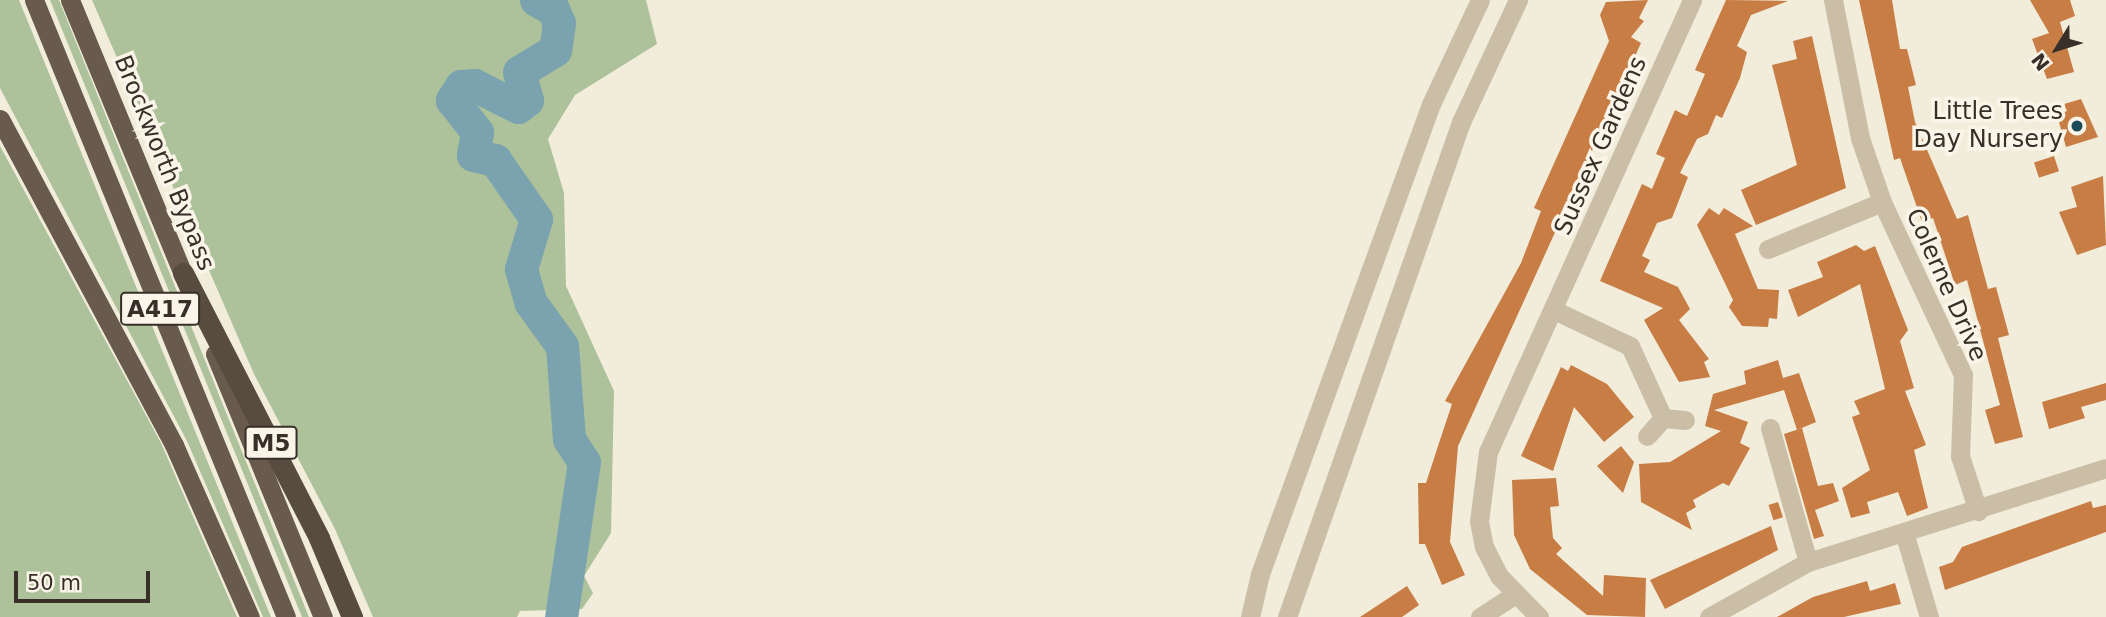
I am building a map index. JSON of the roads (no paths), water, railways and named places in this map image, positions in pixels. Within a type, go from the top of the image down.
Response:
[{"type":"highway","name":"A417","points":[[34,0],[286,617]]},
{"type":"highway","name":"Brockworth Bypass","points":[[70,0],[323,617]]},
{"type":"highway","points":[[0,119],[174,445],[250,617]]},
{"type":"highway","name":"M5","points":[[183,273],[319,538],[352,617]]},
{"type":"street","points":[[1250,617],[1260,574],[1426,117],[1480,0]]},
{"type":"street","points":[[1287,617],[1461,122],[1518,0]]},
{"type":"street","name":"Sussex Gardens","points":[[1539,617],[1514,595],[1484,547],[1480,490],[1488,452],[1556,311],[1692,0]]},
{"type":"street","name":"Colerne Drive","points":[[1833,0],[1860,138],[1882,202],[1963,375],[1960,456],[1978,511]]},
{"type":"street","name":"Colerne Drive","points":[[1782,252],[1882,202]]},
{"type":"street","points":[[1556,311],[1630,346],[1663,418]]},
{"type":"street","points":[[1663,418],[1685,420]]},
{"type":"street","points":[[1647,436],[1663,418]]},
{"type":"street","points":[[1770,428],[1808,562]]},
{"type":"street","points":[[1709,617],[1808,562],[1978,511],[2106,468]]},
{"type":"street","points":[[1904,532],[1929,617]]},
{"type":"street","points":[[1480,617],[1514,595]]},
{"type":"waterway","points":[[536,0],[553,9],[559,23],[555,50],[519,72],[527,100],[518,107],[474,85],[461,86],[452,100],[477,132],[473,155],[495,160],[536,219],[521,269],[531,303],[562,346],[569,439],[584,462],[561,617]]},
{"type":"place","name":"Little Trees Day Nursery","points":[[2077,126]]}]
